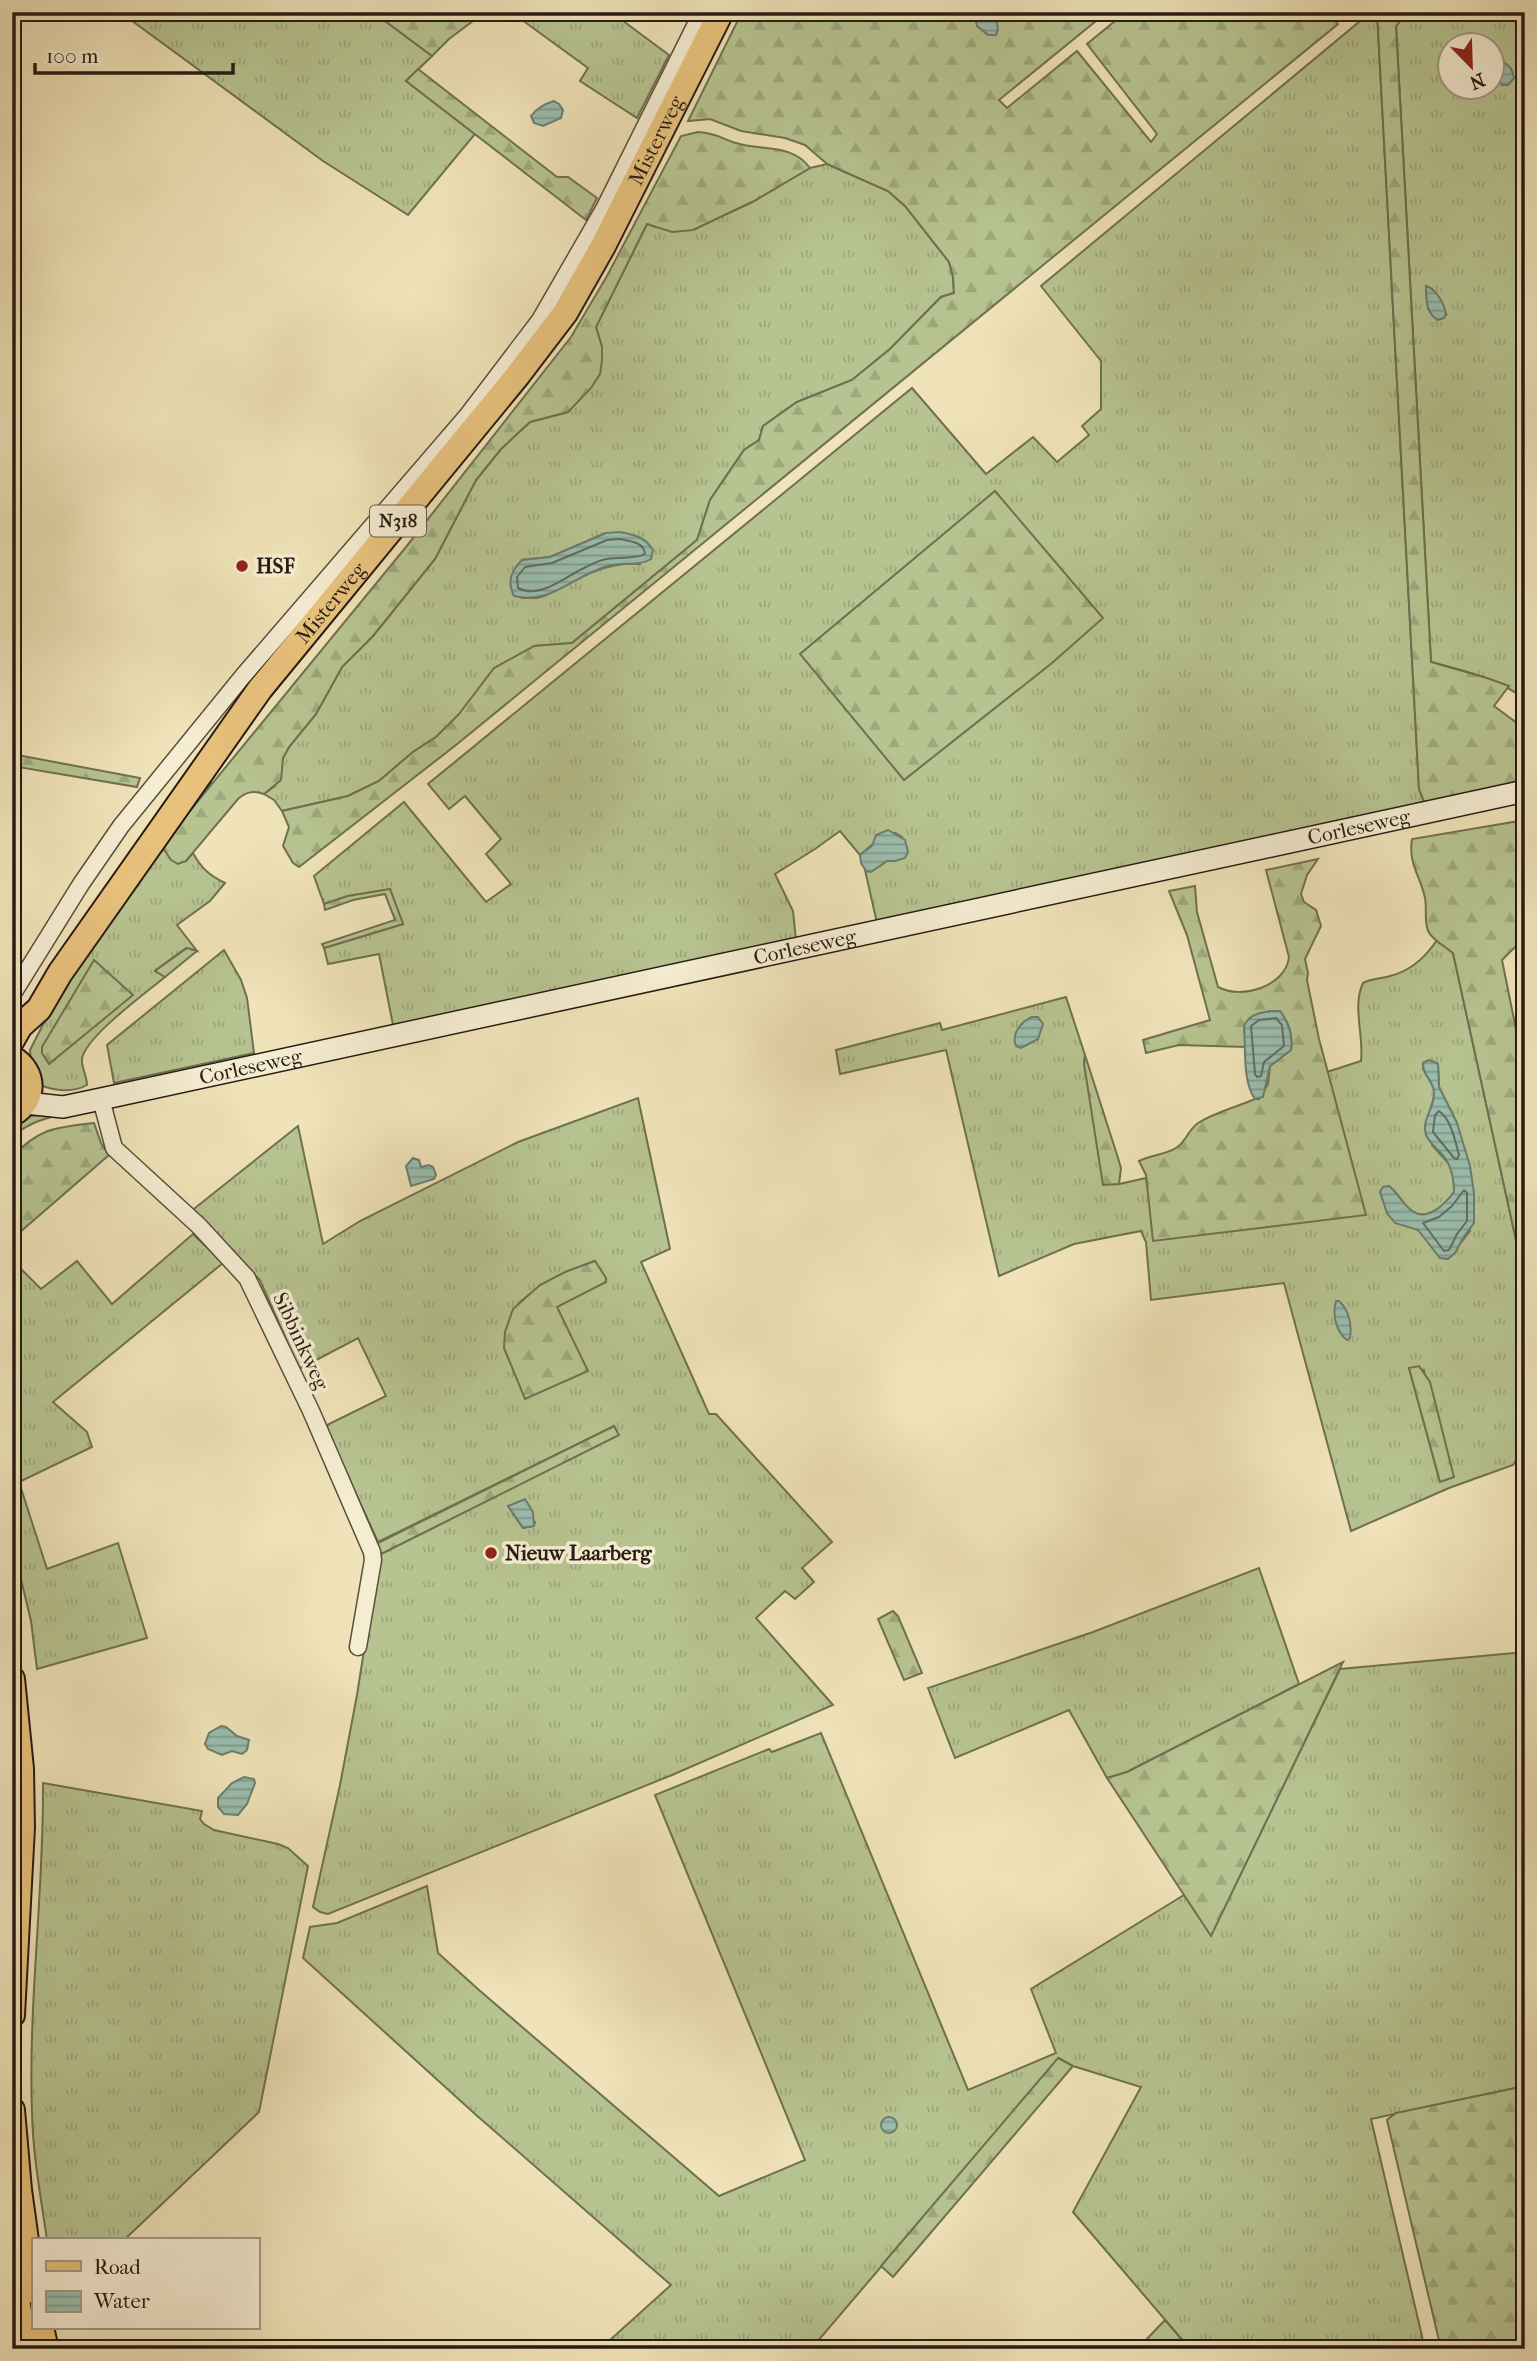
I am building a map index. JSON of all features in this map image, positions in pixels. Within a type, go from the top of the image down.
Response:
[{"type":"main road","name":"Misterweg","points":[[15,1053],[33,1033],[39,1009],[60,973],[260,689],[517,376],[565,313],[603,246],[721,12]]},
{"type":"main road","name":"Corleseweg","points":[[23,1102],[63,1107],[94,1101],[1525,791]]},
{"type":"main road","points":[[15,1053],[26,1070],[23,1102]]},
{"type":"main road","points":[[12,1679],[21,1769],[22,1827],[15,1891],[12,2015]]},
{"type":"main road","points":[[12,2110],[19,2190],[32,2284]]},
{"type":"main road","points":[[12,2268],[25,2349]]},
{"type":"main road","points":[[41,2330],[46,2349]]},
{"type":"street","name":"Misterweg","points":[[12,995],[81,884],[121,826],[243,676],[467,416],[540,320],[604,209],[702,12]]},
{"type":"street","name":"Sibbinkweg","points":[[94,1101],[111,1145],[199,1226],[247,1278],[287,1359],[372,1552],[371,1575],[358,1647]]},
{"type":"green space","points":[[120,12],[373,12],[432,56],[406,81],[475,134],[408,215],[323,161]]},
{"type":"green space","points":[[373,12],[485,12],[449,39],[432,56]]},
{"type":"green space","points":[[511,12],[611,12],[669,55],[637,118],[580,81],[588,68]]},
{"type":"green space","points":[[742,12],[1107,12],[999,100],[1007,108],[1077,51],[1151,142],[1157,134],[1087,44],[1126,12],[1328,12],[1338,24],[456,745],[299,867],[293,863],[283,846],[289,827],[282,811],[348,796],[379,781],[413,752],[436,737],[459,714],[494,668],[534,646],[572,643],[697,540],[710,500],[744,450],[759,440],[763,426],[797,402],[852,380],[890,349],[941,297],[954,293],[949,262],[905,206],[888,191],[827,164],[805,145],[785,138],[741,131],[710,119],[688,121]]},
{"type":"green space","points":[[1371,12],[1377,12],[1419,789],[1425,804],[877,923],[865,870],[875,869],[887,861],[895,861],[902,837],[895,833],[874,843],[860,855],[840,831],[775,874],[793,911],[796,940],[393,1025],[379,954],[328,964],[324,948],[403,924],[390,889],[348,896],[324,904],[314,876],[404,802],[486,902],[511,884],[486,854],[501,839],[465,796],[449,809],[428,784],[912,388],[986,474],[1033,437],[1057,462],[1089,435],[1082,426],[1101,409],[1101,361],[1041,286]]},
{"type":"green space","points":[[1377,12],[1408,12],[1396,26],[1431,662],[1509,686],[1494,706],[1525,729],[1525,782],[1425,804],[1419,789]]},
{"type":"green space","points":[[1408,12],[1525,12],[1525,699],[1492,680],[1431,662],[1396,25]],"holes":[[[1426,286],[1433,290],[1446,314],[1428,309]]]},
{"type":"green space","points":[[418,69],[557,177],[568,177],[597,198],[586,220],[406,81]]},
{"type":"green space","points":[[698,132],[713,134],[736,143],[785,151],[803,160],[810,168],[754,201],[693,230],[672,232],[647,224],[596,327],[602,347],[602,361],[600,374],[591,388],[568,412],[530,422],[501,449],[476,480],[435,559],[373,636],[342,667],[316,714],[289,747],[283,758],[281,780],[264,794],[247,793],[238,799],[186,861],[178,864],[171,860],[163,848],[175,829],[406,547],[571,337],[607,276],[681,136]]},
{"type":"green space","points":[[827,164],[888,191],[905,206],[949,262],[954,293],[941,297],[890,349],[852,380],[797,402],[763,426],[759,440],[744,450],[710,500],[697,540],[572,643],[534,646],[436,737],[413,752],[379,781],[348,796],[282,811],[274,800],[264,794],[275,786],[289,747],[316,714],[342,667],[373,636],[435,559],[476,480],[501,449],[530,422],[568,412],[602,347],[596,327],[647,224],[693,230],[754,201],[810,168]],"holes":[[[606,533],[639,564],[602,569],[544,596],[522,598],[522,560],[550,557]]]},
{"type":"green space","points":[[995,491],[1103,618],[1052,663],[904,780],[800,654]]},
{"type":"green space","points":[[12,754],[140,778],[137,787],[12,766]]},
{"type":"green space","points":[[202,780],[212,783],[175,829],[186,861],[193,853],[206,871],[225,883],[210,901],[177,925],[197,951],[186,948],[156,970],[165,977],[118,1015],[94,1039],[82,1059],[87,1085],[64,1090],[40,1085],[31,1067],[30,1050],[56,999]]},
{"type":"green space","points":[[1525,820],[1525,937],[1502,960],[1525,1074],[1525,1281],[1453,953],[1428,931],[1425,898],[1413,863],[1411,848],[1412,839]]},
{"type":"green space","points":[[1318,859],[1307,875],[1301,894],[1304,902],[1316,910],[1321,926],[1305,959],[1307,980],[1319,1039],[1366,1215],[1153,1241],[1146,1175],[1139,1161],[1176,1148],[1195,1126],[1205,1119],[1259,1099],[1268,1084],[1270,1066],[1291,1050],[1290,1029],[1283,1015],[1280,1011],[1269,1011],[1244,1026],[1246,1047],[1179,1045],[1146,1053],[1143,1040],[1210,1020],[1187,935],[1169,891],[1195,886],[1197,912],[1218,987],[1228,991],[1250,991],[1272,983],[1286,967],[1289,957],[1266,870]]},
{"type":"green space","points":[[390,889],[403,924],[324,948],[322,944],[395,920],[385,894],[353,900],[325,910],[324,904],[348,896]]},
{"type":"green space","points":[[1437,940],[1453,953],[1525,1281],[1525,1450],[1513,1465],[1449,1488],[1351,1531],[1284,1283],[1151,1300],[1146,1242],[1141,1231],[1074,1244],[999,1276],[946,1050],[840,1074],[836,1050],[940,1023],[942,1030],[1066,997],[1085,1055],[1084,1064],[1119,1184],[1146,1178],[1150,1203],[1365,1215],[1327,1072],[1361,1061],[1358,1001],[1363,983],[1405,971]],"holes":[[[1429,1060],[1438,1064],[1439,1087],[1457,1123],[1470,1231],[1448,1259],[1436,1252],[1421,1232],[1396,1221],[1387,1213],[1389,1186],[1418,1214],[1436,1210],[1454,1192],[1450,1165],[1432,1145],[1429,1113],[1435,1094],[1423,1069],[1423,1063]],[[1409,1368],[1424,1370],[1440,1482]]]},
{"type":"green space","points":[[187,948],[197,951],[165,977],[155,971]]},
{"type":"green space","points":[[224,950],[241,980],[247,998],[254,1053],[114,1083],[107,1045]]},
{"type":"green space","points":[[94,960],[133,995],[49,1064],[42,1053],[42,1047]]},
{"type":"green space","points":[[1085,1055],[1121,1168],[1119,1184],[1103,1185],[1084,1064]]},
{"type":"green space","points":[[638,1098],[670,1249],[641,1262],[709,1414],[716,1414],[832,1542],[802,1568],[814,1582],[795,1599],[785,1591],[756,1618],[833,1705],[672,1775],[328,1914],[320,1912],[313,1907],[357,1695],[379,1555],[618,1435],[614,1426],[378,1542],[325,1426],[386,1396],[358,1338],[299,1369],[260,1280],[190,1212],[298,1126],[323,1244],[360,1221],[518,1142]],"holes":[[[595,1261],[606,1282],[557,1306],[520,1302],[556,1278]],[[508,1506],[535,1522],[534,1526],[523,1528]]]},
{"type":"green space","points":[[67,1114],[38,1121],[12,1136],[12,1126],[29,1116]]},
{"type":"green space","points":[[94,1123],[101,1143],[109,1155],[12,1239],[12,1157],[40,1134]]},
{"type":"green space","points":[[193,1234],[223,1263],[53,1402],[87,1432],[92,1447],[19,1482],[47,1569],[118,1543],[147,1638],[37,1669],[31,1621],[12,1542],[12,1260],[41,1289],[77,1261],[112,1304]]},
{"type":"green space","points":[[595,1261],[606,1282],[557,1307],[588,1371],[525,1399],[504,1348],[505,1332],[513,1309],[540,1285]]},
{"type":"green space","points":[[1419,1366],[1430,1382],[1454,1477],[1440,1482],[1409,1368]]},
{"type":"green space","points":[[614,1426],[619,1435],[379,1555],[378,1543]]},
{"type":"green space","points":[[1259,1568],[1299,1684],[1127,1772],[1107,1778],[1069,1710],[955,1758],[928,1688],[1093,1632]]},
{"type":"green space","points":[[893,1611],[898,1616],[922,1673],[904,1680],[878,1619]]},
{"type":"green space","points":[[1525,1652],[1525,2086],[1371,2119],[1425,2349],[1190,2349],[1073,2212],[1141,2087],[1073,2066],[1059,2058],[811,2349],[600,2349],[671,2285],[475,2114],[303,1958],[310,1927],[337,1923],[427,1886],[438,1953],[719,2196],[805,2160],[655,1795],[769,1749],[772,1752],[821,1733],[968,2090],[1056,2053],[1031,1989],[1184,1895],[1211,1935],[1340,1669]]},
{"type":"green space","points":[[1343,1662],[1211,1936],[1107,1778],[1127,1772]]},
{"type":"green space","points":[[43,1783],[202,1811],[200,1819],[214,1830],[278,1844],[288,1848],[308,1866],[259,2112],[126,2238],[47,2238],[34,2145],[31,2072]]},
{"type":"green space","points":[[1058,2058],[1073,2066],[893,2277],[881,2266]]},
{"type":"green space","points":[[1525,2086],[1525,2349],[1441,2349],[1387,2120],[1396,2113]]},
{"type":"green space","points":[[1165,2320],[1190,2349],[1148,2349],[1141,2345]]},
{"type":"water","points":[[981,13],[995,20],[998,27],[996,35],[988,35],[977,26],[975,16]]},
{"type":"water","points":[[1506,64],[1514,78],[1506,85]]},
{"type":"water","points":[[554,101],[563,110],[561,118],[543,126],[534,123],[531,116],[533,113]]},
{"type":"water","points":[[1426,286],[1436,293],[1441,301],[1446,314],[1444,318],[1438,320],[1431,314]]},
{"type":"water","points":[[620,532],[647,542],[653,550],[651,559],[596,570],[552,593],[528,598],[514,596],[511,576],[522,560],[550,557],[606,533]]},
{"type":"water","points":[[888,830],[905,840],[908,852],[905,858],[887,861],[871,872],[866,871],[860,855],[872,846],[876,835]]},
{"type":"water","points":[[1280,1011],[1290,1030],[1291,1050],[1270,1066],[1263,1097],[1255,1099],[1246,1074],[1244,1026],[1254,1015]]},
{"type":"water","points":[[1032,1017],[1038,1017],[1043,1024],[1038,1039],[1021,1048],[1016,1046],[1018,1028]]},
{"type":"water","points":[[1429,1060],[1438,1064],[1439,1087],[1457,1123],[1470,1166],[1474,1193],[1474,1223],[1455,1253],[1448,1259],[1440,1258],[1418,1230],[1395,1223],[1387,1213],[1380,1192],[1383,1187],[1389,1186],[1412,1211],[1424,1214],[1436,1210],[1454,1192],[1449,1166],[1426,1135],[1427,1119],[1434,1098],[1432,1085],[1423,1067],[1423,1063]]},
{"type":"water","points":[[413,1158],[419,1160],[421,1167],[433,1167],[436,1175],[434,1179],[411,1186],[406,1166]]},
{"type":"water","points":[[1336,1301],[1339,1301],[1349,1318],[1351,1333],[1347,1340],[1336,1322]]},
{"type":"water","points":[[525,1499],[533,1512],[534,1526],[523,1528],[508,1506]]},
{"type":"water","points":[[221,1726],[249,1740],[247,1750],[242,1754],[232,1751],[222,1755],[208,1749],[205,1744],[209,1733]]},
{"type":"water","points":[[244,1777],[254,1779],[255,1783],[247,1804],[238,1815],[224,1814],[218,1807],[218,1798],[232,1783]]},
{"type":"water","points":[[886,2117],[892,2117],[897,2125],[895,2131],[886,2133],[881,2128],[881,2122]]},
{"type":"place","name":"HSF","points":[[242,566]]},
{"type":"place","name":"Nieuw Laarberg","points":[[491,1553]]}]
